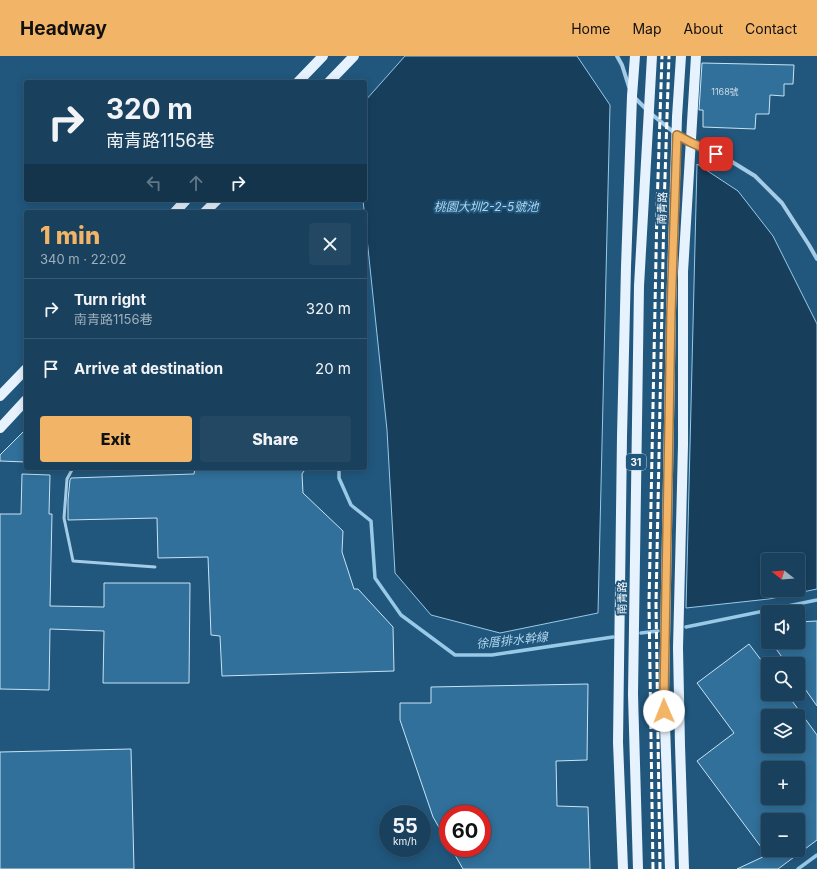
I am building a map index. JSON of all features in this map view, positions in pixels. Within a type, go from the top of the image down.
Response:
[{"type":"main road","points":[[300,80],[323,56]]},
{"type":"main road","points":[[331,80],[354,56]]},
{"type":"main road","name":"31","points":[[623,869],[618,742],[623,388],[632,96],[635,56]]},
{"type":"main road","name":"南青路","points":[[638,869],[633,694],[638,326],[639,278],[652,56]]},
{"type":"main road","name":"南青路","points":[[670,869],[664,696],[671,312],[681,56]]},
{"type":"main road","points":[[684,869],[678,648],[683,444],[683,272],[696,56]]},
{"type":"main road","points":[[177,210],[184,202]]},
{"type":"main road","points":[[207,210],[215,202]]},
{"type":"main road","name":"南青路","points":[[623,388],[638,326]]},
{"type":"main road","name":"南青路","points":[[670,360],[683,403]]},
{"type":"main road","points":[[0,396],[24,371]]},
{"type":"main road","points":[[0,428],[24,403]]},
{"type":"main road","name":"南青路","points":[[666,755],[679,695]]},
{"type":"street","points":[[617,56],[632,96],[677,135],[729,160],[755,176],[782,203],[817,259]]},
{"type":"lane","points":[[72,470],[67,479],[64,518],[73,561],[155,567]]},
{"type":"water","name":"桃園大圳2-2-5號池","points":[[405,56],[577,56],[610,105],[598,613],[500,633],[431,615],[395,573],[387,430],[367,238],[367,210],[364,210],[363,202],[367,202],[367,99]]},
{"type":"water","points":[[697,164],[738,191],[773,236],[817,324],[817,589],[805,592],[805,553],[761,553],[761,597],[779,597],[686,608]]},
{"type":"building","points":[[702,63],[794,65],[793,84],[784,84],[784,96],[770,95],[769,114],[756,114],[755,129],[703,127],[703,110],[699,110]]},
{"type":"building","points":[[24,431],[24,462],[0,461],[0,455]]},
{"type":"building","points":[[195,470],[305,470],[302,474],[303,493],[343,531],[342,552],[354,589],[358,589],[393,627],[394,671],[222,676],[220,636],[211,635],[208,557],[158,558],[157,518],[68,520],[68,500],[71,478],[194,474]]},
{"type":"building","points":[[22,474],[50,475],[49,514],[52,514],[50,606],[104,607],[104,583],[190,583],[189,683],[103,683],[104,631],[50,629],[49,690],[0,689],[0,514],[21,514]]},
{"type":"building","points":[[817,621],[817,706],[805,689],[805,657],[782,657],[776,649],[805,649],[805,622]]},
{"type":"building","points":[[749,644],[761,660],[761,701],[792,701],[798,709],[761,709],[761,753],[805,753],[805,719],[817,735],[817,840],[805,849],[805,813],[761,813],[761,847],[697,761],[734,733],[697,683]]},
{"type":"building","points":[[588,684],[587,760],[556,761],[557,806],[588,807],[590,869],[463,869],[456,857],[491,857],[491,805],[439,805],[439,827],[433,817],[431,805],[429,805],[400,720],[400,703],[431,703],[431,687]]},
{"type":"building","points":[[131,749],[134,869],[0,869],[0,752]]},
{"type":"building","points":[[763,857],[794,857],[778,869],[737,869]]},
{"type":"waterway","name":"徐厝排水幹線","points":[[339,470],[339,478],[351,505],[371,521],[375,578],[401,615],[455,655],[492,655],[613,637]]},
{"type":"waterway","name":"徐厝排水幹線","points":[[686,627],[817,600]]},
{"type":"waterway","name":"徐厝排水幹線","points":[[641,633],[658,631]]},
{"type":"waterway","points":[[798,869],[817,855]]},
{"type":"railway","points":[[653,869],[649,604],[657,208],[662,56]]},
{"type":"railway","points":[[660,869],[656,604],[664,208],[669,56]]},
{"type":"route","points":[[664,711],[671,312],[677,135],[716,154]]}]
